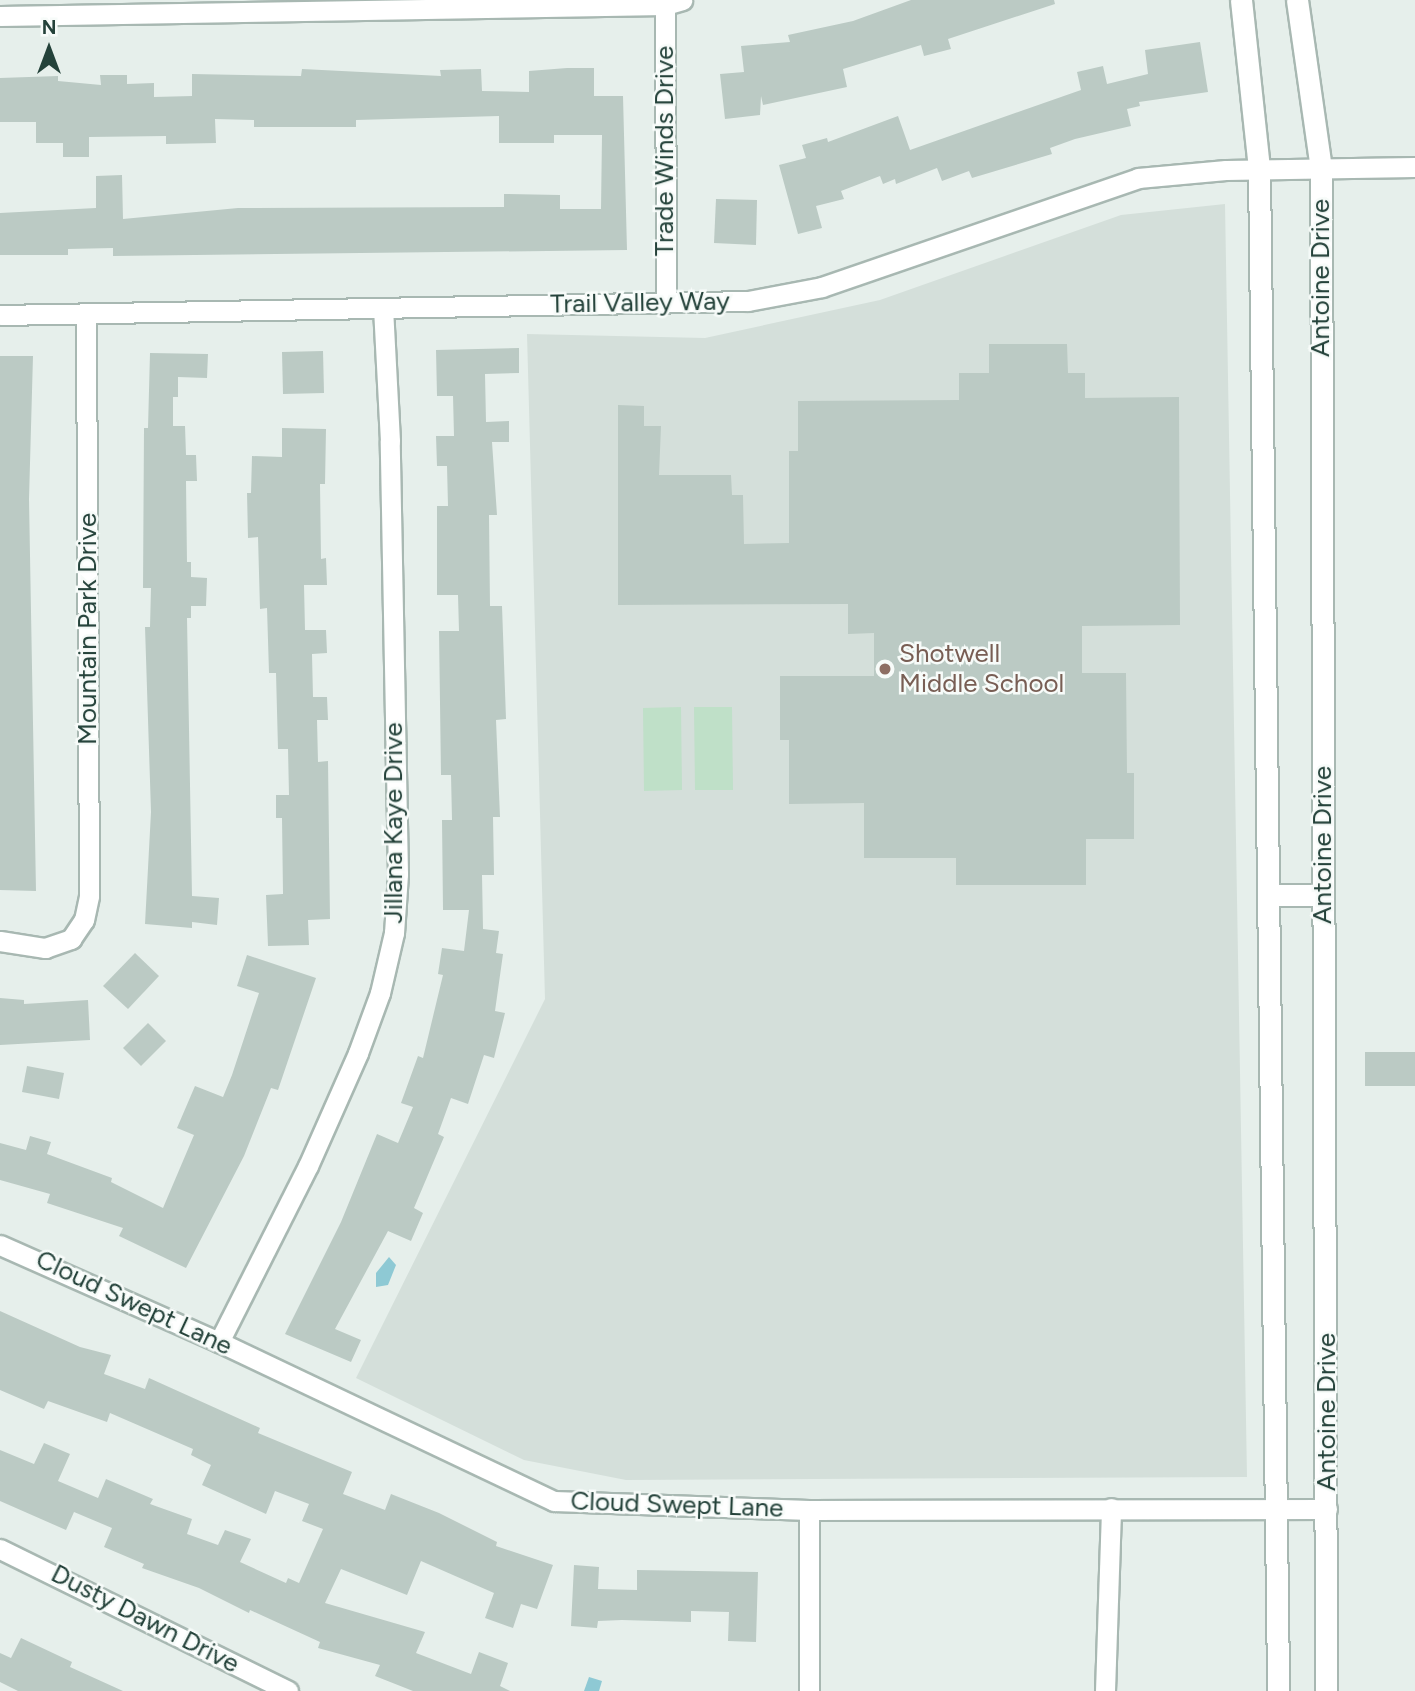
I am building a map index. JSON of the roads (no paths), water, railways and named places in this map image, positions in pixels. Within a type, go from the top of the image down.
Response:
[{"type":"main road","name":"Antoine Drive","points":[[1241,0],[1259,169],[1271,895],[1278,1691]]},
{"type":"main road","name":"Antoine Drive","points":[[1297,0],[1321,168],[1326,1691]]},
{"type":"main road","points":[[1271,895],[1323,895]]},
{"type":"street","points":[[0,16],[671,2]]},
{"type":"street","name":"Trade Winds Drive","points":[[666,302],[671,2]]},
{"type":"street","name":"Trail Valley Way","points":[[0,315],[748,301],[822,287],[1138,178],[1259,169],[1415,167]]},
{"type":"street","name":"Jillana Kaye Drive","points":[[219,1342],[308,1166],[358,1053],[380,993],[394,933],[398,874],[391,497],[383,309]]},
{"type":"street","name":"Mountain Park Drive","points":[[0,941],[45,948],[71,939],[84,920],[89,896],[86,314]]},
{"type":"street","name":"Cloud Swept Lane","points":[[0,1245],[219,1342],[554,1501],[809,1510],[1327,1509]]},
{"type":"street","points":[[1105,1691],[1111,1508]]},
{"type":"street","points":[[809,1510],[809,1691]]},
{"type":"street","name":"Dusty Dawn Drive","points":[[0,1549],[288,1691]]},
{"type":"water","points":[[389,1257],[396,1265],[388,1285],[376,1287],[376,1273]]},
{"type":"water","points":[[589,1677],[602,1681],[599,1691],[584,1691]]},
{"type":"place","name":"Shotwell Middle School","points":[[885,669]]}]
